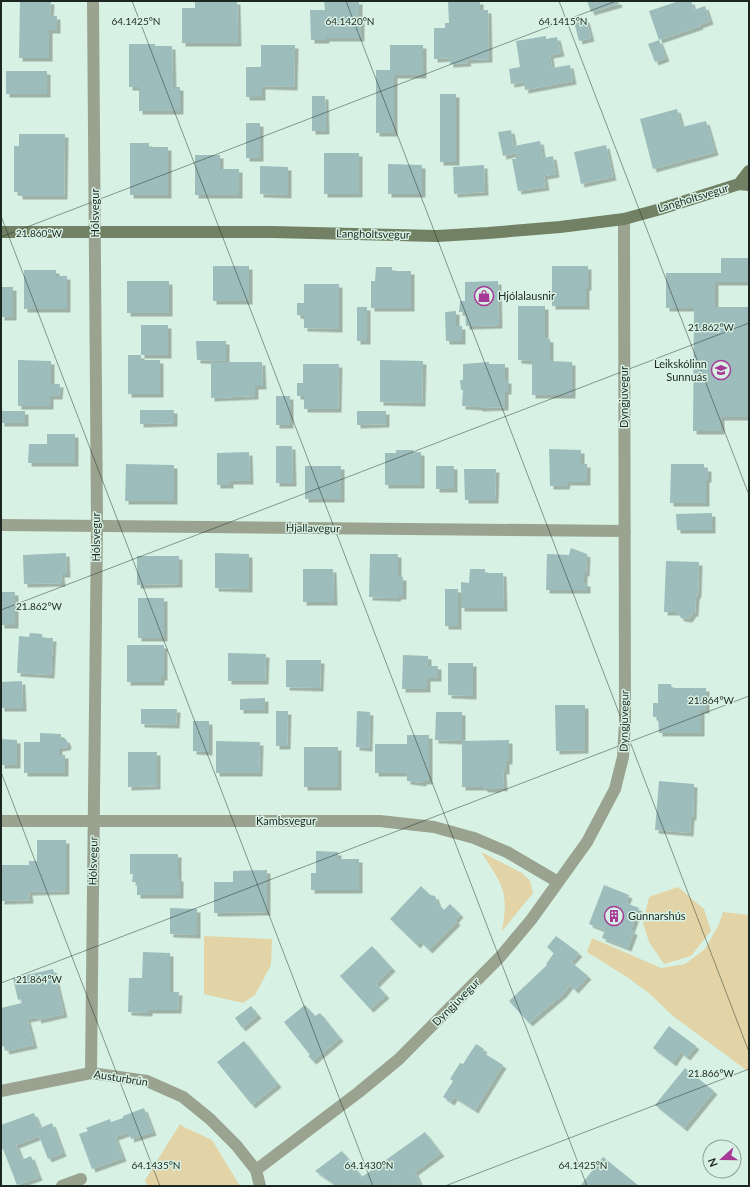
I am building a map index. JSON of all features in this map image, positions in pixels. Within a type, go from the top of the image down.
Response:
[{"type":"street","name":"Hólsvegur","points":[[91,1073],[97,525],[92,1]]},
{"type":"street","name":"Langholtsvegur","points":[[1,232],[272,232],[437,236],[560,227],[624,219],[657,210],[744,184],[749,171]]},
{"type":"street","name":"Dyngjuvegur","points":[[256,1170],[359,1092],[399,1059],[500,957],[531,920],[587,842],[615,789],[623,757],[625,723],[624,219]]},
{"type":"street","name":"Hjallavegur","points":[[1,525],[625,531]]},
{"type":"street","name":"Kambsvegur","points":[[1,821],[380,821],[434,827],[474,838],[507,852],[558,882]]},
{"type":"street","name":"Austurbrún","points":[[1,1091],[91,1073],[147,1081],[183,1097],[210,1119],[236,1144],[256,1170]]},
{"type":"street","points":[[256,1170],[260,1186]]},
{"type":"street","points":[[62,1186],[82,1179]]},
{"type":"shaded area","points":[[481,852],[522,873],[530,881],[533,893],[502,931],[505,909],[503,890],[495,873]]},
{"type":"shaded area","points":[[678,887],[704,909],[711,931],[691,956],[664,964],[649,942],[643,923],[649,897]]},
{"type":"shaded area","points":[[723,912],[749,915],[749,1072],[673,1016],[650,994],[627,977],[587,952],[592,938],[661,968],[685,964],[705,949],[719,924]]},
{"type":"shaded area","points":[[204,936],[272,939],[271,965],[255,995],[243,1003],[204,994]]},
{"type":"shaded area","points":[[180,1124],[212,1140],[240,1186],[147,1186],[145,1180]]},
{"type":"building","points":[[20,1],[51,1],[50,16],[57,16],[57,30],[49,30],[49,58],[19,58]]},
{"type":"building","points":[[195,1],[237,1],[238,43],[182,43],[182,8],[195,8]]},
{"type":"building","points":[[324,1],[359,1],[361,38],[326,38],[326,40],[311,40],[310,10],[325,10]]},
{"type":"building","points":[[448,1],[480,1],[480,10],[488,10],[489,59],[467,60],[468,63],[450,64],[449,58],[434,59],[434,28],[445,28],[445,23],[449,23]]},
{"type":"building","points":[[587,1],[618,1],[619,4],[591,12]]},
{"type":"building","points":[[679,1],[691,1],[694,10],[705,6],[710,21],[659,40],[649,11]]},
{"type":"building","points":[[586,19],[591,38],[579,41],[574,22]]},
{"type":"building","points":[[546,36],[546,39],[557,37],[561,53],[550,55],[552,68],[570,65],[573,81],[525,90],[524,82],[511,84],[509,69],[520,67],[516,41]]},
{"type":"building","points":[[659,40],[666,58],[655,62],[648,44]]},
{"type":"building","points":[[129,44],[155,44],[155,46],[172,46],[173,87],[180,87],[180,111],[139,111],[139,87],[129,87]]},
{"type":"building","points":[[261,45],[295,45],[294,87],[262,86],[262,97],[246,97],[246,67],[261,67]]},
{"type":"building","points":[[390,45],[423,45],[423,75],[394,75],[394,133],[376,133],[376,70],[390,70]]},
{"type":"building","points":[[6,71],[47,71],[47,94],[6,94]]},
{"type":"building","points":[[440,94],[456,94],[456,162],[440,162]]},
{"type":"building","points":[[312,96],[325,96],[326,131],[312,131]]},
{"type":"building","points":[[677,109],[682,127],[706,121],[715,152],[653,169],[640,119]]},
{"type":"building","points":[[246,123],[260,123],[260,158],[246,158]]},
{"type":"building","points":[[511,130],[514,146],[540,141],[543,158],[553,156],[556,174],[544,176],[546,187],[518,191],[512,159],[516,159],[516,153],[503,156],[498,132]]},
{"type":"building","points":[[19,134],[65,134],[64,196],[19,196],[19,192],[14,192],[14,146],[19,146]]},
{"type":"building","points":[[130,143],[149,143],[149,147],[168,147],[168,195],[130,195]]},
{"type":"building","points":[[606,145],[613,177],[581,184],[574,152]]},
{"type":"building","points":[[324,153],[359,153],[359,194],[324,194]]},
{"type":"building","points":[[195,155],[220,155],[220,169],[239,169],[239,195],[195,195]]},
{"type":"building","points":[[388,164],[422,165],[422,194],[388,194]]},
{"type":"building","points":[[484,165],[485,192],[454,194],[453,167]]},
{"type":"building","points":[[260,166],[288,167],[288,195],[260,194]]},
{"type":"building","name":"Leikskólinn Sunnuás","points":[[721,258],[749,258],[749,282],[715,282],[715,307],[748,307],[748,417],[721,417],[721,431],[693,431],[694,308],[666,308],[666,273],[721,273]]},
{"type":"building","points":[[213,266],[249,266],[249,301],[213,301]]},
{"type":"building","points":[[552,266],[588,266],[586,306],[552,306]]},
{"type":"building","points":[[376,267],[392,267],[392,271],[411,271],[411,308],[371,308],[371,281],[375,281]]},
{"type":"building","points":[[24,270],[56,270],[56,276],[67,276],[67,309],[24,309]]},
{"type":"building","points":[[127,281],[169,281],[169,313],[127,313]]},
{"type":"building","points":[[498,281],[499,325],[466,326],[465,312],[459,312],[460,301],[465,301],[465,282]]},
{"type":"building","points":[[304,284],[339,284],[339,329],[304,328],[304,316],[297,315],[297,303],[304,303]]},
{"type":"building","points":[[1,287],[13,287],[13,317],[1,317]]},
{"type":"building","points":[[518,306],[545,306],[545,338],[550,339],[550,361],[572,362],[572,395],[532,395],[532,361],[518,360]]},
{"type":"building","points":[[357,307],[367,307],[367,341],[357,341]]},
{"type":"building","points":[[456,311],[456,326],[462,326],[462,341],[446,341],[445,312]]},
{"type":"building","points":[[141,325],[168,325],[168,355],[141,355]]},
{"type":"building","points":[[196,341],[226,341],[226,361],[197,360]]},
{"type":"building","points":[[128,355],[141,355],[141,360],[160,360],[160,394],[128,394]]},
{"type":"building","points":[[18,360],[51,361],[51,384],[60,384],[59,396],[50,396],[50,406],[18,406]]},
{"type":"building","points":[[380,360],[423,361],[422,403],[380,402]]},
{"type":"building","points":[[211,362],[262,362],[263,386],[255,386],[255,396],[211,398]]},
{"type":"building","points":[[489,362],[489,364],[505,364],[505,380],[508,380],[508,391],[505,391],[505,407],[479,408],[462,406],[463,390],[461,390],[460,380],[463,380],[463,364]]},
{"type":"building","points":[[303,364],[339,364],[338,409],[304,409],[304,396],[297,396],[297,383],[303,383]]},
{"type":"building","points":[[276,396],[290,396],[290,425],[276,425]]},
{"type":"building","points":[[140,410],[174,410],[174,423],[140,424]]},
{"type":"building","points":[[1,411],[25,411],[25,423],[1,423]]},
{"type":"building","points":[[357,411],[386,411],[386,424],[357,425]]},
{"type":"building","points":[[47,434],[75,434],[75,463],[28,463],[29,444],[47,444]]},
{"type":"building","points":[[276,446],[292,446],[293,483],[276,483]]},
{"type":"building","points":[[549,449],[581,450],[581,464],[587,464],[587,482],[567,482],[566,486],[550,486]]},
{"type":"building","points":[[396,450],[413,450],[413,452],[421,452],[421,485],[385,485],[385,453],[396,453]]},
{"type":"building","points":[[249,452],[250,481],[230,481],[230,485],[217,485],[217,453]]},
{"type":"building","points":[[126,464],[174,465],[174,501],[125,501]]},
{"type":"building","points":[[671,464],[704,464],[704,468],[708,468],[708,479],[706,479],[706,503],[670,503]]},
{"type":"building","points":[[305,466],[341,466],[341,499],[305,499]]},
{"type":"building","points":[[436,466],[454,466],[454,489],[436,489]]},
{"type":"building","points":[[464,469],[496,469],[495,500],[465,500]]},
{"type":"building","points":[[712,513],[712,530],[677,530],[676,514]]},
{"type":"building","points":[[571,548],[587,554],[584,583],[587,583],[587,590],[546,590],[547,554],[569,555]]},
{"type":"building","points":[[66,553],[67,574],[61,574],[62,583],[24,584],[23,555]]},
{"type":"building","points":[[215,553],[249,554],[249,589],[215,588]]},
{"type":"building","points":[[370,554],[398,554],[398,577],[403,577],[403,596],[398,596],[397,598],[369,597]]},
{"type":"building","points":[[137,556],[179,556],[179,584],[137,585]]},
{"type":"building","points":[[666,561],[699,562],[698,593],[696,597],[695,613],[693,613],[689,619],[681,618],[677,612],[664,612]]},
{"type":"building","points":[[303,569],[333,569],[334,602],[303,602]]},
{"type":"building","points":[[470,569],[485,569],[485,573],[503,573],[504,608],[461,608],[461,582],[469,583]]},
{"type":"building","points":[[445,589],[458,589],[458,626],[445,626]]},
{"type":"building","points":[[1,592],[15,592],[15,625],[1,625]]},
{"type":"building","points":[[138,598],[164,598],[164,638],[138,638]]},
{"type":"building","points":[[30,633],[42,634],[42,638],[53,638],[51,675],[17,673],[19,636],[29,637]]},
{"type":"building","points":[[127,645],[164,645],[164,677],[161,677],[161,682],[127,682]]},
{"type":"building","points":[[228,653],[266,654],[265,681],[228,681]]},
{"type":"building","points":[[403,655],[428,656],[428,666],[438,666],[438,678],[427,678],[427,689],[402,689]]},
{"type":"building","points":[[286,660],[321,660],[320,688],[286,687]]},
{"type":"building","points":[[448,663],[473,663],[473,696],[448,695]]},
{"type":"building","points":[[22,681],[23,708],[1,708],[1,682]]},
{"type":"building","points":[[658,684],[671,684],[672,688],[706,688],[706,710],[701,710],[701,733],[659,733],[658,717],[653,717],[653,703],[658,703]]},
{"type":"building","points":[[265,698],[265,710],[240,710],[240,699]]},
{"type":"building","points":[[555,705],[585,705],[585,750],[556,751]]},
{"type":"building","points":[[141,709],[177,709],[176,725],[141,724]]},
{"type":"building","points":[[276,711],[288,711],[287,746],[276,746]]},
{"type":"building","points":[[357,711],[370,712],[369,748],[356,747]]},
{"type":"building","points":[[436,712],[462,712],[462,741],[435,740]]},
{"type":"building","points":[[193,721],[209,721],[209,752],[193,751]]},
{"type":"building","points":[[40,733],[61,734],[61,739],[66,739],[68,744],[67,747],[59,748],[59,755],[65,755],[65,773],[24,773],[24,742],[40,742]]},
{"type":"building","points":[[407,735],[429,735],[429,781],[423,781],[423,783],[407,781],[407,773],[375,773],[375,744],[407,744]]},
{"type":"building","points":[[1,739],[17,740],[17,765],[1,765]]},
{"type":"building","points":[[509,740],[509,761],[506,761],[506,771],[503,771],[504,788],[498,787],[496,789],[485,789],[483,787],[462,787],[462,741]]},
{"type":"building","points":[[216,741],[260,742],[259,773],[216,773]]},
{"type":"building","points":[[304,747],[338,747],[338,787],[304,787]]},
{"type":"building","points":[[128,752],[157,752],[157,786],[128,787]]},
{"type":"building","points":[[659,781],[694,784],[693,817],[691,817],[690,833],[655,830]]},
{"type":"building","points":[[37,840],[66,840],[66,891],[29,892],[30,900],[1,901],[1,865],[29,865],[29,861],[37,861]]},
{"type":"building","points":[[316,851],[338,852],[338,859],[359,859],[359,890],[311,890],[311,873],[316,873]]},
{"type":"building","points":[[130,854],[178,854],[180,895],[137,895],[137,882],[132,882],[133,874],[130,874]]},
{"type":"building","points":[[267,870],[267,912],[214,913],[214,882],[233,882],[233,871]]},
{"type":"building","name":"Gunnarshús","points":[[604,885],[629,895],[626,903],[639,908],[631,930],[634,932],[628,948],[602,938],[605,930],[589,924]]},
{"type":"building","points":[[421,886],[430,895],[435,896],[438,904],[444,910],[450,904],[460,914],[455,920],[457,922],[429,950],[420,941],[417,945],[390,919]]},
{"type":"building","points":[[170,908],[197,909],[197,935],[170,934]]},
{"type":"building","points":[[556,936],[579,953],[571,962],[588,976],[575,990],[570,985],[563,994],[529,1023],[509,1001],[547,965],[546,964],[554,953],[547,947]]},
{"type":"building","points":[[372,946],[392,968],[376,984],[386,995],[370,1009],[340,976]]},
{"type":"building","points":[[143,952],[170,953],[170,992],[179,992],[178,1010],[149,1010],[149,1013],[128,1012],[129,978],[142,978]]},
{"type":"building","points":[[53,969],[64,1014],[38,1020],[37,1017],[27,1019],[34,1045],[6,1051],[4,1046],[1,1047],[1,1008],[22,1003],[21,999],[18,1000],[13,978]]},
{"type":"building","points":[[305,1005],[315,1016],[320,1013],[340,1038],[313,1061],[284,1022]]},
{"type":"building","points":[[251,1006],[258,1015],[242,1028],[235,1018]]},
{"type":"building","points":[[669,1026],[696,1046],[687,1057],[680,1052],[673,1063],[653,1048]]},
{"type":"building","points":[[244,1041],[278,1084],[252,1105],[217,1062]]},
{"type":"building","points":[[476,1044],[484,1049],[482,1052],[503,1065],[475,1110],[454,1097],[451,1102],[443,1097],[453,1081],[450,1079],[460,1063],[463,1064]]},
{"type":"building","points":[[685,1068],[714,1091],[684,1128],[655,1105]]},
{"type":"building","points":[[144,1108],[153,1132],[131,1139],[129,1132],[115,1137],[123,1158],[92,1169],[79,1134],[88,1131],[86,1128],[110,1119],[111,1122],[123,1118],[123,1116]]},
{"type":"building","points":[[34,1113],[40,1128],[52,1123],[63,1153],[48,1159],[39,1136],[16,1145],[22,1160],[31,1156],[39,1177],[17,1185],[3,1149],[1,1150],[1,1125]]},
{"type":"building","points":[[425,1132],[441,1153],[415,1172],[421,1186],[401,1186],[399,1183],[395,1186],[337,1186],[315,1171],[342,1151],[362,1177]]},
{"type":"building","points":[[603,1157],[639,1186],[582,1186],[581,1185]]},
{"type":"place","name":"Hjólalausnir","points":[[484,296]]},
{"type":"place","name":"Leikskólinn Sunnuás","points":[[721,370]]},
{"type":"place","name":"Gunnarshús","points":[[614,916]]}]
